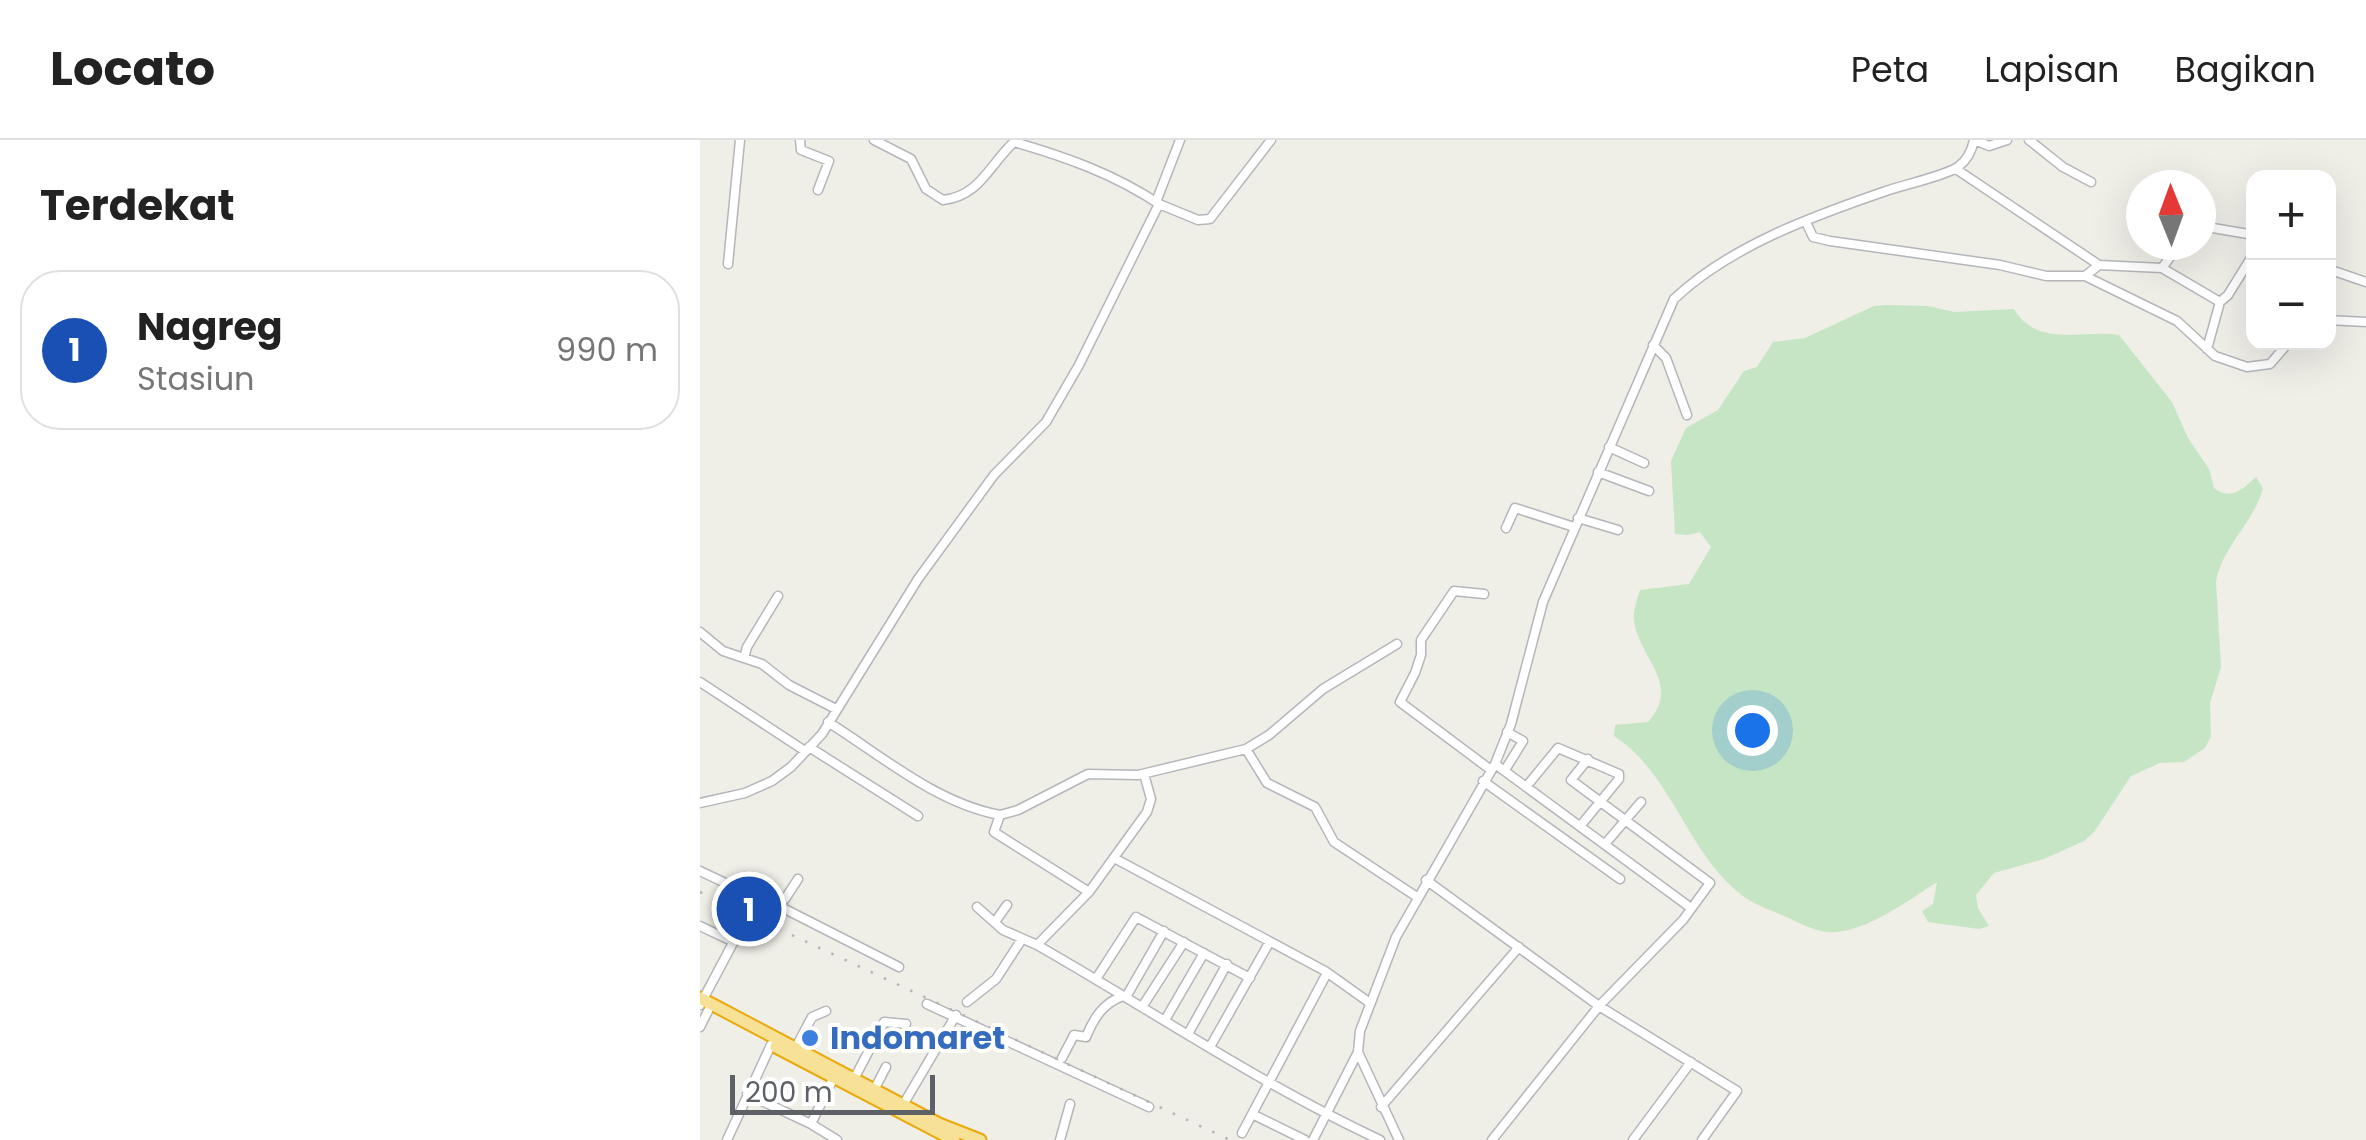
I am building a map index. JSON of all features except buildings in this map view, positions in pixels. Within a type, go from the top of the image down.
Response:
[{"type":"highway","points":[[702,1004],[833,1079],[954,1140]]},
{"type":"highway","points":[[702,1004],[980,1140]]},
{"type":"street","points":[[728,264],[740,140]]},
{"type":"street","points":[[800,140],[801,150],[829,161],[818,190]]},
{"type":"street","points":[[874,140],[911,159],[926,190],[943,200],[968,194],[979,185],[1014,141],[1059,154],[1198,220],[1210,219],[1271,140]]},
{"type":"street","points":[[700,803],[732,797],[772,782],[807,749],[918,579],[994,476],[1046,422],[1079,365],[1158,203],[1180,140]]},
{"type":"street","points":[[1252,1114],[1309,1140],[1326,1115],[1358,1052],[1360,1030],[1396,936],[1493,767],[1507,732],[1543,602],[1674,299],[1712,266],[1806,222],[1956,169],[1970,154],[1975,140],[1989,146],[2007,140]]},
{"type":"street","points":[[2033,141],[2063,167],[2091,182]]},
{"type":"street","points":[[1956,169],[2100,265],[2162,268],[2220,302]]},
{"type":"street","points":[[1806,222],[1810,234],[1830,240],[2000,265],[2046,276],[2086,276],[2177,321],[2207,350],[2231,362],[2259,367],[2270,364],[2282,350]]},
{"type":"street","points":[[2216,229],[2246,234]]},
{"type":"street","points":[[2162,268],[2168,260]]},
{"type":"street","points":[[2207,350],[2220,302],[2250,260]]},
{"type":"street","points":[[2086,276],[2100,265]]},
{"type":"street","points":[[2336,272],[2366,282]]},
{"type":"street","points":[[2336,320],[2366,322]]},
{"type":"street","points":[[1653,344],[1666,358],[1688,415]]},
{"type":"street","points":[[1609,447],[1644,464]]},
{"type":"street","points":[[1598,472],[1649,490]]},
{"type":"street","points":[[1506,528],[1514,508],[1574,528]]},
{"type":"street","points":[[1578,518],[1618,530]]},
{"type":"street","points":[[1484,594],[1454,591],[1421,640],[1420,661],[1400,702],[1493,767],[1505,770],[1691,908]]},
{"type":"street","points":[[744,658],[747,646],[778,596]]},
{"type":"street","points":[[700,632],[724,651],[762,664],[789,685],[836,710]]},
{"type":"street","points":[[828,722],[926,786],[960,804],[1000,815],[1018,810],[1088,774],[1144,774],[1246,749],[1269,735],[1323,689],[1397,644]]},
{"type":"street","points":[[700,682],[918,816]]},
{"type":"street","points":[[1505,770],[1524,741],[1507,732]]},
{"type":"street","points":[[1526,787],[1558,748],[1619,774],[1580,825]]},
{"type":"street","points":[[1246,749],[1267,783],[1315,808],[1337,845],[1416,897]]},
{"type":"street","points":[[1562,790],[1588,759]]},
{"type":"street","points":[[1037,944],[1090,892],[1150,806],[1144,774]]},
{"type":"street","points":[[1492,1140],[1599,1006],[1708,887],[1708,879],[1571,780]]},
{"type":"street","points":[[1483,781],[1620,878]]},
{"type":"street","points":[[1605,844],[1642,802]]},
{"type":"street","points":[[1000,815],[994,832],[1090,892]]},
{"type":"street","points":[[1114,858],[1327,973],[1370,1004]]},
{"type":"street","points":[[700,871],[778,905],[899,967]]},
{"type":"street","points":[[778,905],[798,879]]},
{"type":"street","points":[[1426,880],[1599,1006],[1737,1091],[1702,1140]]},
{"type":"street","points":[[995,922],[1007,905]]},
{"type":"street","points":[[977,907],[1022,939],[1096,979],[1268,1085],[1380,1140]]},
{"type":"street","points":[[726,918],[762,934]]},
{"type":"street","points":[[1096,979],[1135,918],[1250,978]]},
{"type":"street","points":[[700,926],[734,942]]},
{"type":"street","points":[[700,1027],[702,1004],[742,926]]},
{"type":"street","points":[[1060,1061],[1074,1035],[1086,1037],[1095,1015],[1124,997],[1164,931]]},
{"type":"street","points":[[967,1002],[996,979],[1022,939]]},
{"type":"street","points":[[1142,1007],[1184,942]]},
{"type":"street","points":[[1210,1047],[1269,943]]},
{"type":"street","points":[[1381,1106],[1519,946]]},
{"type":"street","points":[[1165,1020],[1204,953]]},
{"type":"street","points":[[1188,1034],[1227,964]]},
{"type":"street","points":[[1242,1133],[1327,973]]},
{"type":"street","points":[[927,1004],[1060,1061],[1149,1107]]},
{"type":"street","points":[[795,1049],[812,1017],[826,1011]]},
{"type":"street","points":[[904,1105],[957,1017]]},
{"type":"street","points":[[854,1079],[884,1022],[906,1024]]},
{"type":"street","points":[[727,1140],[771,1044]]},
{"type":"street","points":[[1358,1052],[1398,1140]]},
{"type":"street","points":[[1633,1140],[1691,1062]]},
{"type":"street","points":[[874,1090],[886,1067]]},
{"type":"street","points":[[811,1124],[833,1079]]},
{"type":"street","points":[[747,1094],[837,1140]]},
{"type":"street","points":[[1060,1140],[1070,1104]]},
{"type":"green space","points":[[1874,306],[1928,306],[1954,312],[2014,309],[2035,329],[2048,333],[2119,335],[2172,402],[2188,438],[2209,469],[2214,488],[2231,493],[2256,477],[2263,488],[2219,569],[2216,582],[2221,667],[2210,703],[2211,736],[2205,748],[2184,762],[2160,763],[2131,776],[2084,841],[2044,859],[1994,873],[1976,895],[1978,908],[1989,926],[1979,929],[1928,922],[1922,911],[1933,904],[1937,882],[1885,915],[1841,931],[1817,930],[1752,902],[1707,858],[1651,771],[1614,736],[1615,725],[1648,722],[1661,696],[1656,672],[1634,621],[1640,590],[1689,584],[1711,547],[1700,532],[1675,534],[1671,461],[1686,428],[1718,410],[1744,371],[1757,367],[1773,342],[1805,338]]},
{"type":"railway","points":[[700,892],[1230,1140]]},
{"type":"place","name":"Nagreg","points":[[749,909]]},
{"type":"place","name":"Indomaret","points":[[810,1038]]}]
